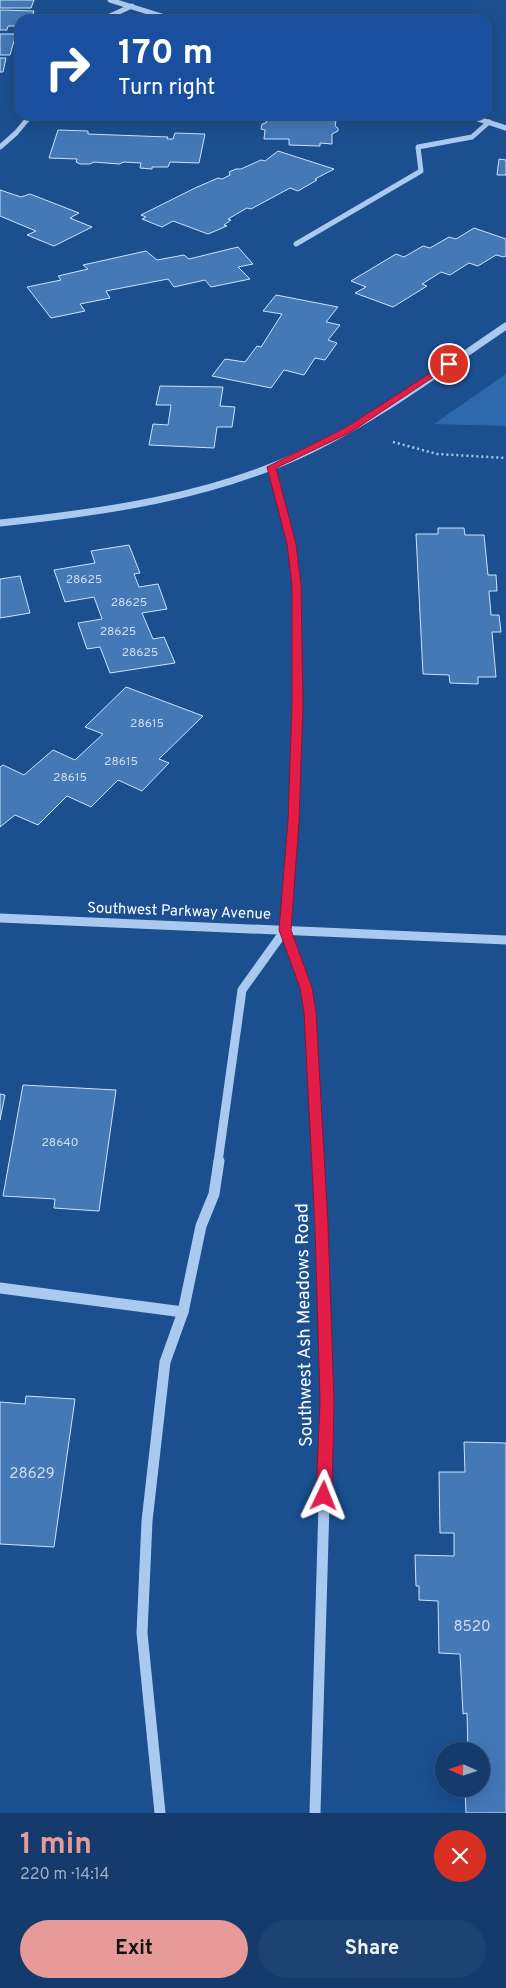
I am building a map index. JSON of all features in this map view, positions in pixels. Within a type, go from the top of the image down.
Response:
[{"type":"street","points":[[110,0],[159,15]]},
{"type":"street","points":[[112,15],[132,6]]},
{"type":"street","points":[[0,147],[16,133],[26,120]]},
{"type":"street","points":[[482,120],[506,128]]},
{"type":"street","points":[[296,244],[421,170],[418,147],[472,137],[489,122]]},
{"type":"street","points":[[0,523],[61,518],[164,500],[272,467],[348,430],[506,326]]},
{"type":"street","name":"Southwest Ash Meadows Road","points":[[272,467],[292,544],[296,585],[298,705],[294,812],[285,930],[306,988],[310,1012],[322,1225],[327,1402],[315,1813]]},
{"type":"street","name":"Southwest Parkway Avenue","points":[[0,918],[506,940]]},
{"type":"street","points":[[160,1813],[142,1633],[147,1521],[165,1362],[183,1312],[202,1226],[214,1194],[242,990],[285,930]]},
{"type":"street","points":[[0,1288],[183,1312]]},
{"type":"path","points":[[348,430],[437,454],[506,458]]},
{"type":"shaded area","points":[[506,374],[506,426],[434,424]]},
{"type":"building","points":[[0,0],[34,0],[31,8],[0,8]]},
{"type":"building","points":[[0,10],[34,11],[33,15],[15,15],[15,26],[8,26],[7,30],[0,30]]},
{"type":"building","points":[[0,34],[15,34],[10,55],[0,55]]},
{"type":"building","points":[[0,58],[6,58],[3,72],[0,72]]},
{"type":"building","points":[[266,120],[336,120],[335,126],[338,128],[338,131],[332,134],[332,144],[320,143],[320,146],[289,145],[289,139],[264,139],[265,130],[261,129],[262,124],[266,123]]},
{"type":"building","points":[[58,130],[88,131],[88,134],[168,137],[167,139],[173,139],[175,133],[205,134],[199,163],[170,162],[168,167],[152,167],[152,169],[140,168],[141,163],[94,162],[80,164],[76,162],[77,159],[49,158]]},
{"type":"building","points":[[278,151],[334,169],[298,191],[290,188],[251,209],[247,208],[228,219],[231,220],[224,225],[227,226],[208,234],[173,221],[162,227],[142,219],[146,217],[141,215],[195,188],[218,178],[222,179],[230,175],[229,172],[236,169],[241,169],[261,160],[265,161]]},
{"type":"building","points":[[499,159],[506,160],[506,175],[497,175]]},
{"type":"building","points":[[0,190],[21,197],[30,194],[79,213],[70,218],[92,227],[54,246],[27,235],[36,231],[0,216]]},
{"type":"building","points":[[474,228],[506,239],[506,256],[496,255],[478,266],[469,263],[450,275],[441,272],[422,284],[427,286],[393,307],[355,293],[366,287],[351,281],[396,254],[404,257],[423,246],[430,248],[449,237],[456,239]]},
{"type":"building","points":[[238,247],[253,264],[238,267],[250,279],[211,287],[205,280],[174,287],[168,279],[106,291],[110,298],[80,304],[85,311],[51,318],[27,287],[61,280],[58,276],[88,269],[83,265],[146,251],[157,260],[184,255],[189,259]]},
{"type":"building","points":[[276,295],[338,307],[326,322],[340,325],[328,340],[337,343],[325,360],[315,358],[304,375],[284,370],[271,388],[212,376],[225,359],[245,362],[257,346],[261,347],[282,314],[263,311]]},
{"type":"building","points":[[160,386],[223,387],[220,406],[235,407],[232,427],[217,427],[214,448],[149,445],[153,424],[168,425],[171,405],[156,405]]},
{"type":"building","points":[[438,528],[464,528],[465,535],[484,535],[488,575],[496,575],[497,591],[489,591],[491,615],[499,615],[501,632],[492,632],[496,677],[478,677],[478,684],[450,683],[449,675],[423,674],[416,534],[438,534]]},
{"type":"building","points":[[129,545],[140,573],[134,574],[139,587],[158,584],[167,609],[142,613],[153,639],[164,637],[175,663],[110,673],[100,647],[87,649],[78,623],[102,619],[94,597],[65,602],[54,570],[95,563],[91,551]]},
{"type":"building","points":[[20,576],[30,613],[0,618],[0,579]]},
{"type":"building","points":[[126,687],[203,716],[159,759],[169,763],[142,791],[118,780],[91,807],[67,796],[38,825],[15,815],[0,827],[0,767],[3,765],[24,775],[53,750],[75,760],[103,734],[85,727]]},
{"type":"building","points":[[23,1085],[116,1090],[99,1211],[54,1208],[55,1199],[3,1196]]},
{"type":"building","points":[[0,1094],[5,1095],[0,1120]]},
{"type":"building","points":[[26,1396],[75,1399],[54,1547],[0,1544],[0,1402],[25,1404]]},
{"type":"building","points":[[464,1442],[506,1443],[506,1813],[466,1813],[465,1798],[490,1798],[490,1742],[468,1742],[467,1713],[463,1714],[460,1654],[439,1653],[438,1601],[419,1600],[419,1586],[416,1586],[415,1555],[454,1556],[454,1533],[440,1533],[439,1472],[465,1472]]},
{"type":"route","points":[[324,1496],[327,1402],[322,1225],[310,1012],[306,988],[285,930],[294,821],[298,705],[296,585],[292,544],[272,467],[348,430],[449,364]]}]
